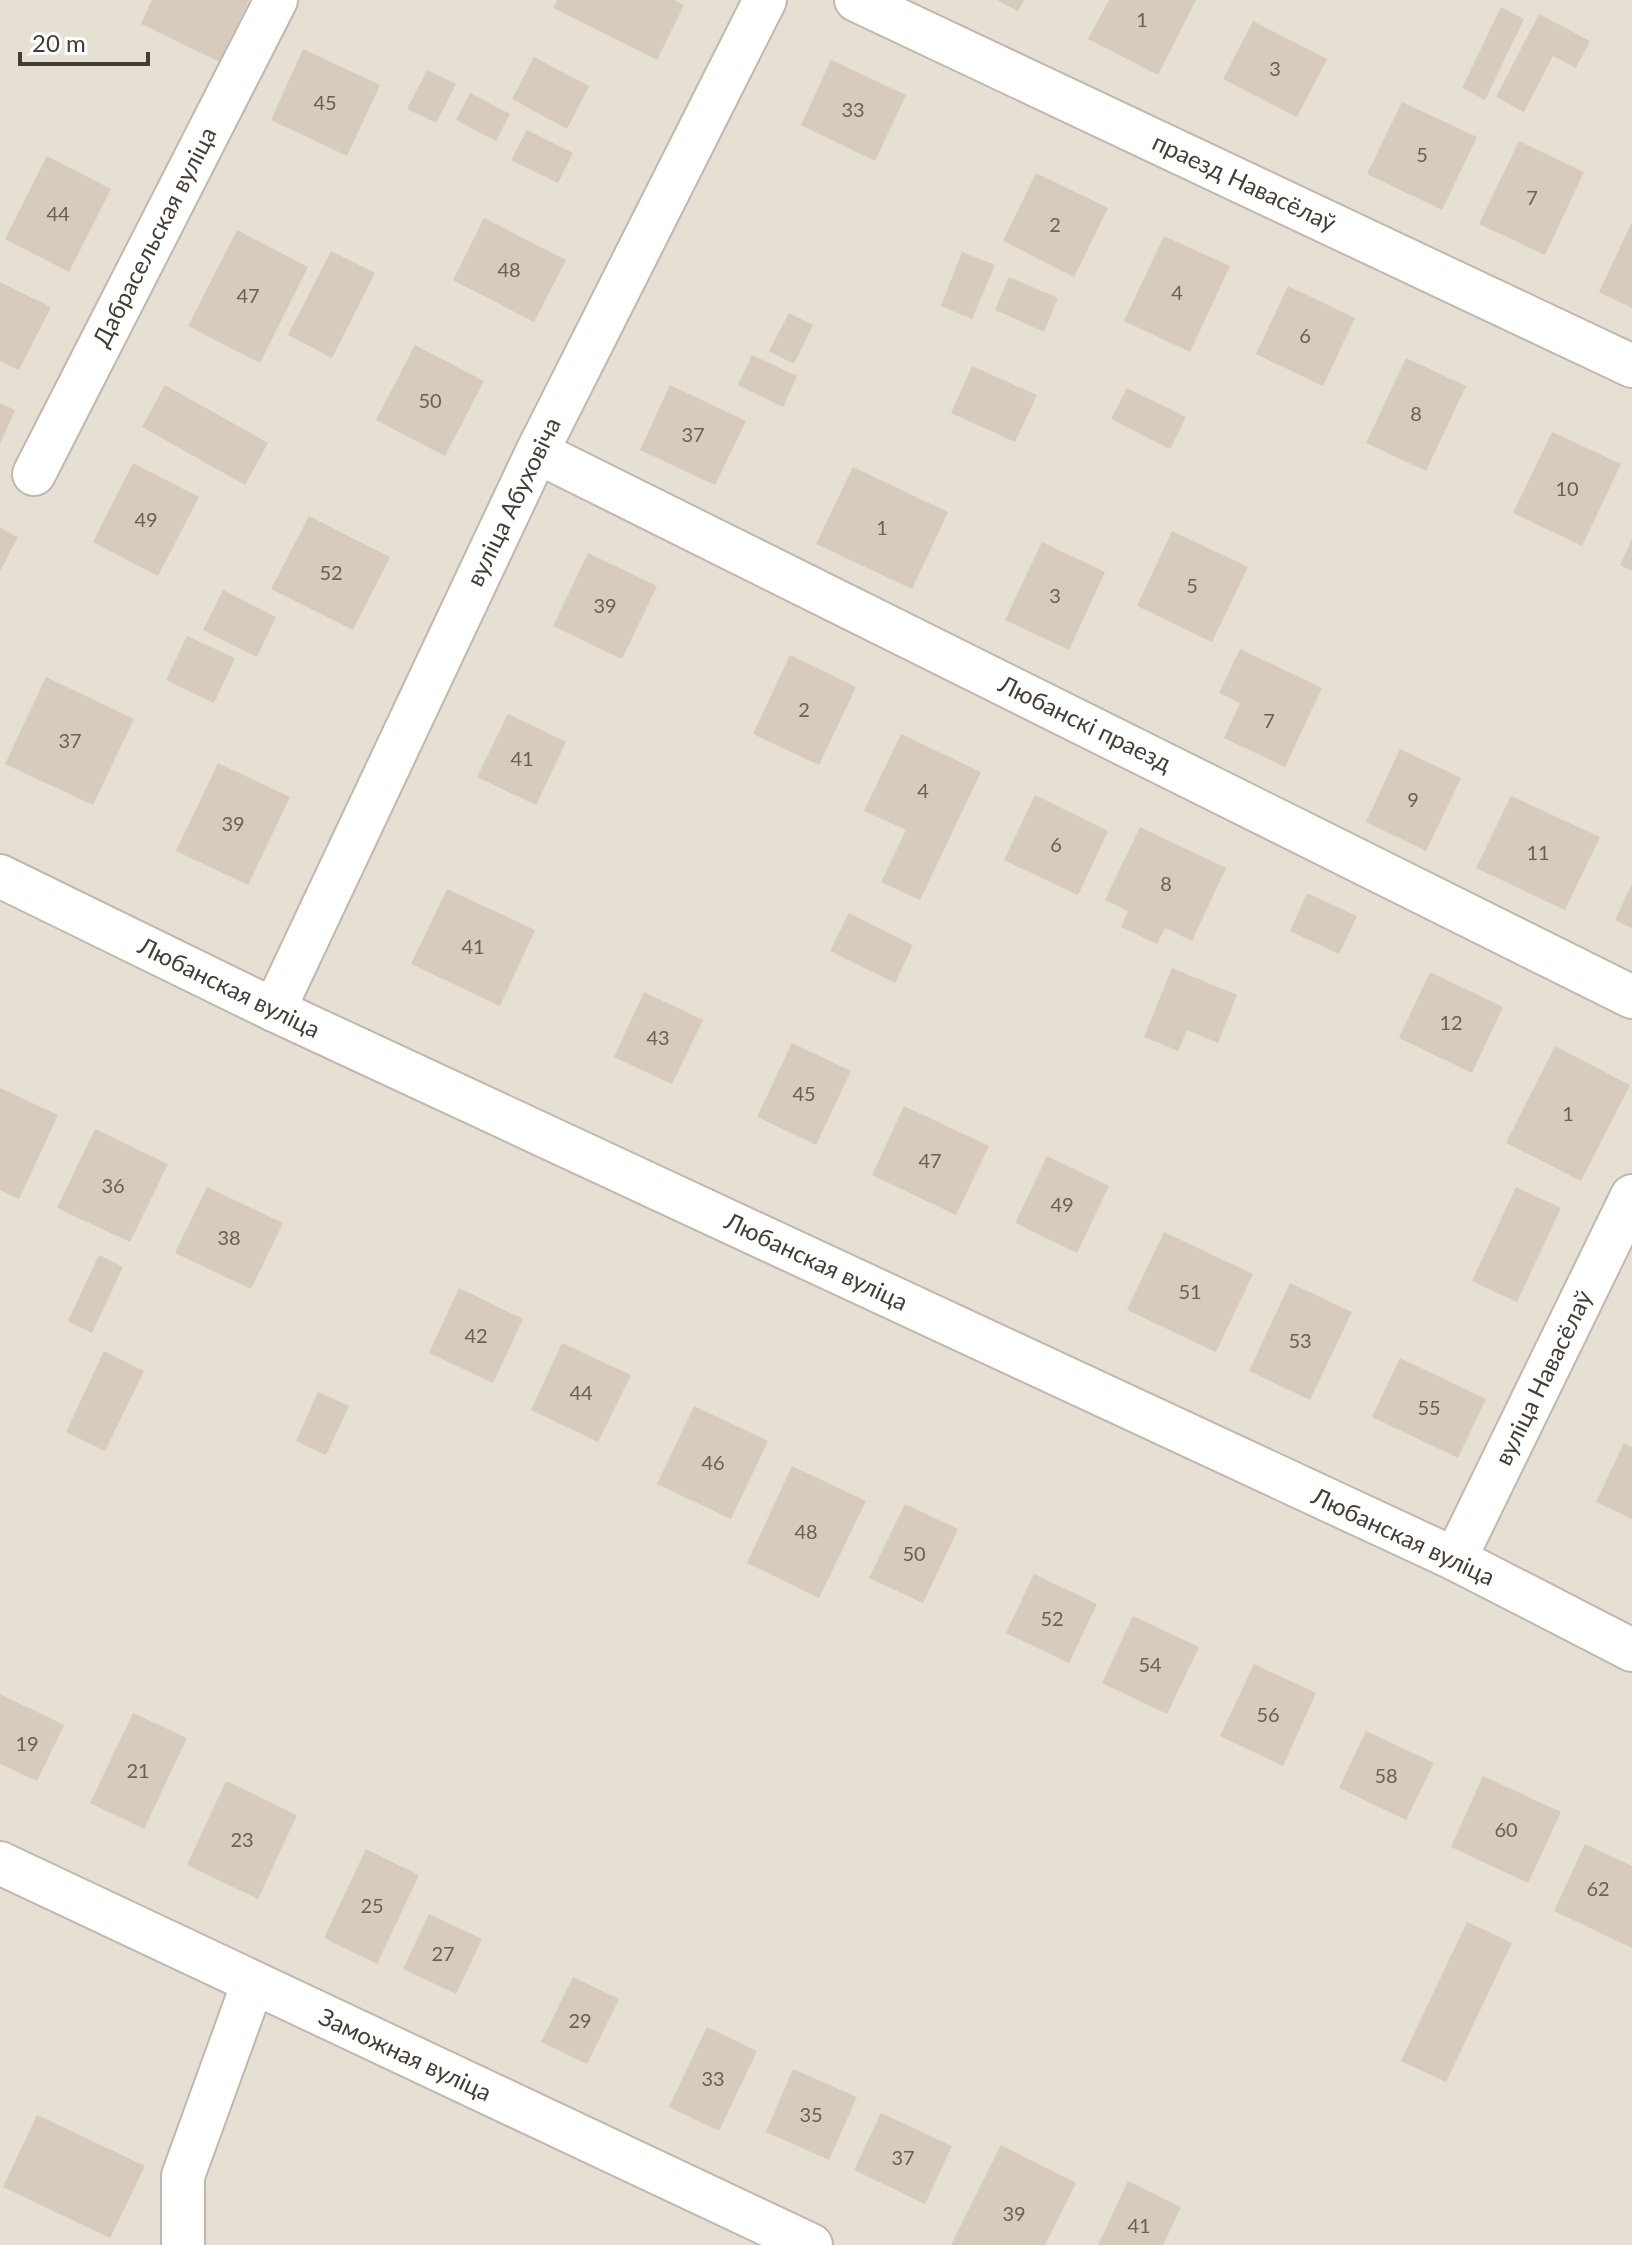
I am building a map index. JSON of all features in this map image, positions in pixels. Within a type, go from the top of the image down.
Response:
[{"type":"street","name":"Дабрасельская вуліца","points":[[34,474],[276,0]]},
{"type":"street","name":"вуліца Абуховіча","points":[[274,1010],[537,452],[765,0]]},
{"type":"street","name":"праезд Навасёлаў","points":[[856,0],[1632,366]]},
{"type":"street","name":"Любанскі праезд","points":[[537,452],[1632,997]]},
{"type":"street","name":"Любанская вуліца","points":[[0,876],[274,1010],[1455,1559],[1632,1650]]},
{"type":"street","name":"вуліца Навасёлаў","points":[[1455,1559],[1632,1196]]},
{"type":"street","name":"Заможная вуліца","points":[[0,1863],[811,2245]]},
{"type":"street","points":[[183,2245],[183,2176],[253,1983]]},
{"type":"shaded area","points":[[0,0],[1632,0],[1632,2245],[0,2245]]},
{"type":"building","points":[[152,0],[249,0],[220,62],[141,24]]},
{"type":"building","points":[[557,0],[674,0],[684,5],[657,60],[553,8]]},
{"type":"building","points":[[997,0],[1024,0],[1018,11]]},
{"type":"building","points":[[1109,0],[1196,0],[1158,75],[1088,39]]},
{"type":"building","points":[[1501,7],[1524,19],[1485,100],[1462,88]]},
{"type":"building","points":[[1539,14],[1590,41],[1576,68],[1553,56],[1524,112],[1496,97]]},
{"type":"building","points":[[1253,21],[1327,59],[1297,117],[1223,79]]},
{"type":"building","points":[[303,49],[380,85],[347,156],[271,120]]},
{"type":"building","points":[[534,57],[589,86],[567,129],[512,99]]},
{"type":"building","points":[[831,60],[906,95],[875,161],[801,125]]},
{"type":"building","points":[[427,70],[456,84],[436,123],[407,109]]},
{"type":"building","points":[[470,93],[510,114],[496,141],[456,120]]},
{"type":"building","points":[[1402,102],[1477,137],[1442,210],[1367,174]]},
{"type":"building","points":[[527,130],[573,153],[558,183],[511,160]]},
{"type":"building","points":[[1519,141],[1584,172],[1545,255],[1479,224]]},
{"type":"building","points":[[47,156],[111,189],[69,272],[5,239]]},
{"type":"building","points":[[1036,173],[1108,208],[1074,277],[1003,241]]},
{"type":"building","points":[[484,218],[566,260],[534,322],[453,280]]},
{"type":"building","points":[[1632,222],[1632,308],[1599,292]]},
{"type":"building","points":[[237,230],[308,267],[260,363],[188,326]]},
{"type":"building","points":[[1164,236],[1230,266],[1190,352],[1124,321]]},
{"type":"building","points":[[331,251],[375,273],[332,358],[288,335]]},
{"type":"building","points":[[962,252],[995,265],[972,319],[941,306]]},
{"type":"building","points":[[1009,277],[1058,298],[1044,332],[995,310]]},
{"type":"building","points":[[0,282],[51,307],[19,370],[0,361]]},
{"type":"building","points":[[1288,286],[1355,318],[1323,386],[1256,354]]},
{"type":"building","points":[[789,313],[813,325],[794,364],[769,351]]},
{"type":"building","points":[[415,345],[484,381],[445,456],[376,420]]},
{"type":"building","points":[[752,355],[797,376],[783,407],[738,385]]},
{"type":"building","points":[[1406,358],[1466,386],[1426,471],[1366,443]]},
{"type":"building","points":[[972,366],[1037,395],[1015,442],[951,413]]},
{"type":"building","points":[[165,385],[268,443],[245,485],[142,427]]},
{"type":"building","points":[[670,385],[746,421],[715,485],[640,450]]},
{"type":"building","points":[[1127,388],[1186,417],[1170,449],[1111,419]]},
{"type":"building","points":[[0,403],[15,410],[0,444]]},
{"type":"building","points":[[1552,432],[1621,464],[1582,546],[1513,513]]},
{"type":"building","points":[[133,463],[199,497],[158,576],[93,542]]},
{"type":"building","points":[[853,467],[948,512],[912,589],[816,544]]},
{"type":"building","points":[[309,516],[390,557],[353,630],[271,589]]},
{"type":"building","points":[[0,528],[18,537],[0,571]]},
{"type":"building","points":[[1172,531],[1248,567],[1212,642],[1137,606]]},
{"type":"building","points":[[1632,539],[1632,571],[1620,565]]},
{"type":"building","points":[[1042,542],[1105,572],[1069,650],[1005,620]]},
{"type":"building","points":[[588,553],[657,586],[622,659],[553,626]]},
{"type":"building","points":[[223,590],[276,617],[257,657],[203,630]]},
{"type":"building","points":[[187,636],[235,658],[214,703],[166,680]]},
{"type":"building","points":[[1240,649],[1322,688],[1285,767],[1224,738],[1240,703],[1219,693]]},
{"type":"building","points":[[790,655],[856,687],[819,765],[753,734]]},
{"type":"building","points":[[46,677],[134,719],[93,805],[5,764]]},
{"type":"building","points":[[508,714],[566,742],[536,805],[477,777]]},
{"type":"building","points":[[901,734],[981,772],[920,900],[881,882],[906,830],[864,811]]},
{"type":"building","points":[[1400,749],[1461,778],[1426,851],[1366,822]]},
{"type":"building","points":[[218,763],[290,797],[248,885],[176,851]]},
{"type":"building","points":[[1035,795],[1108,831],[1078,895],[1004,860]]},
{"type":"building","points":[[1511,796],[1600,837],[1565,910],[1476,868]]},
{"type":"building","points":[[1140,827],[1226,868],[1192,941],[1165,928],[1157,944],[1121,927],[1128,911],[1105,900]]},
{"type":"building","points":[[1632,884],[1632,928],[1615,920]]},
{"type":"building","points":[[447,889],[535,930],[500,1006],[411,964]]},
{"type":"building","points":[[1307,893],[1357,916],[1339,954],[1290,931]]},
{"type":"building","points":[[849,913],[913,945],[895,983],[830,951]]},
{"type":"building","points":[[1172,968],[1237,995],[1218,1043],[1187,1030],[1178,1051],[1144,1037]]},
{"type":"building","points":[[1430,972],[1503,1007],[1472,1073],[1399,1038]]},
{"type":"building","points":[[644,992],[703,1020],[672,1084],[614,1057]]},
{"type":"building","points":[[792,1043],[851,1071],[816,1145],[757,1117]]},
{"type":"building","points":[[1555,1046],[1630,1085],[1581,1181],[1506,1143]]},
{"type":"building","points":[[0,1088],[58,1115],[19,1199],[0,1190]]},
{"type":"building","points":[[904,1106],[989,1146],[956,1215],[872,1175]]},
{"type":"building","points":[[95,1129],[168,1164],[130,1242],[57,1208]]},
{"type":"building","points":[[1047,1156],[1109,1186],[1077,1253],[1015,1223]]},
{"type":"building","points":[[207,1187],[283,1223],[251,1289],[175,1253]]},
{"type":"building","points":[[1516,1187],[1561,1208],[1517,1302],[1472,1281]]},
{"type":"building","points":[[1164,1232],[1253,1274],[1216,1352],[1127,1310]]},
{"type":"building","points":[[99,1255],[123,1267],[92,1333],[68,1321]]},
{"type":"building","points":[[1290,1283],[1352,1312],[1310,1400],[1249,1371]]},
{"type":"building","points":[[459,1288],[523,1319],[493,1383],[429,1353]]},
{"type":"building","points":[[562,1343],[631,1375],[598,1442],[531,1410]]},
{"type":"building","points":[[104,1351],[144,1371],[105,1451],[66,1432]]},
{"type":"building","points":[[1400,1358],[1486,1399],[1458,1458],[1372,1417]]},
{"type":"building","points":[[318,1392],[349,1406],[326,1455],[296,1441]]},
{"type":"building","points":[[694,1406],[768,1441],[731,1519],[657,1484]]},
{"type":"building","points":[[1624,1443],[1632,1447],[1632,1519],[1596,1502]]},
{"type":"building","points":[[792,1466],[866,1501],[819,1598],[747,1563]]},
{"type":"building","points":[[905,1504],[958,1529],[923,1603],[869,1578]]},
{"type":"building","points":[[1034,1574],[1097,1604],[1069,1663],[1006,1633]]},
{"type":"building","points":[[1133,1616],[1199,1647],[1167,1714],[1102,1683]]},
{"type":"building","points":[[1254,1664],[1316,1693],[1283,1766],[1220,1736]]},
{"type":"building","points":[[0,1694],[64,1725],[37,1781],[0,1764]]},
{"type":"building","points":[[133,1713],[187,1738],[144,1829],[90,1803]]},
{"type":"building","points":[[1366,1731],[1434,1763],[1406,1820],[1339,1788]]},
{"type":"building","points":[[1483,1776],[1561,1812],[1528,1883],[1451,1847]]},
{"type":"building","points":[[226,1781],[297,1815],[258,1899],[187,1865]]},
{"type":"building","points":[[1585,1844],[1632,1866],[1632,1948],[1554,1911]]},
{"type":"building","points":[[366,1849],[419,1875],[377,1964],[324,1938]]},
{"type":"building","points":[[429,1914],[482,1939],[456,1994],[403,1969]]},
{"type":"building","points":[[1467,1922],[1512,1943],[1446,2082],[1401,2061]]},
{"type":"building","points":[[573,1977],[619,1999],[587,2064],[541,2042]]},
{"type":"building","points":[[707,2027],[757,2051],[719,2131],[669,2107]]},
{"type":"building","points":[[793,2069],[857,2097],[829,2160],[766,2132]]},
{"type":"building","points":[[881,2113],[952,2146],[925,2204],[854,2170]]},
{"type":"building","points":[[37,2115],[145,2166],[110,2238],[3,2187]]},
{"type":"building","points":[[1001,2145],[1076,2183],[1045,2245],[951,2245]]},
{"type":"building","points":[[1128,2181],[1181,2207],[1163,2245],[1098,2245]]}]
